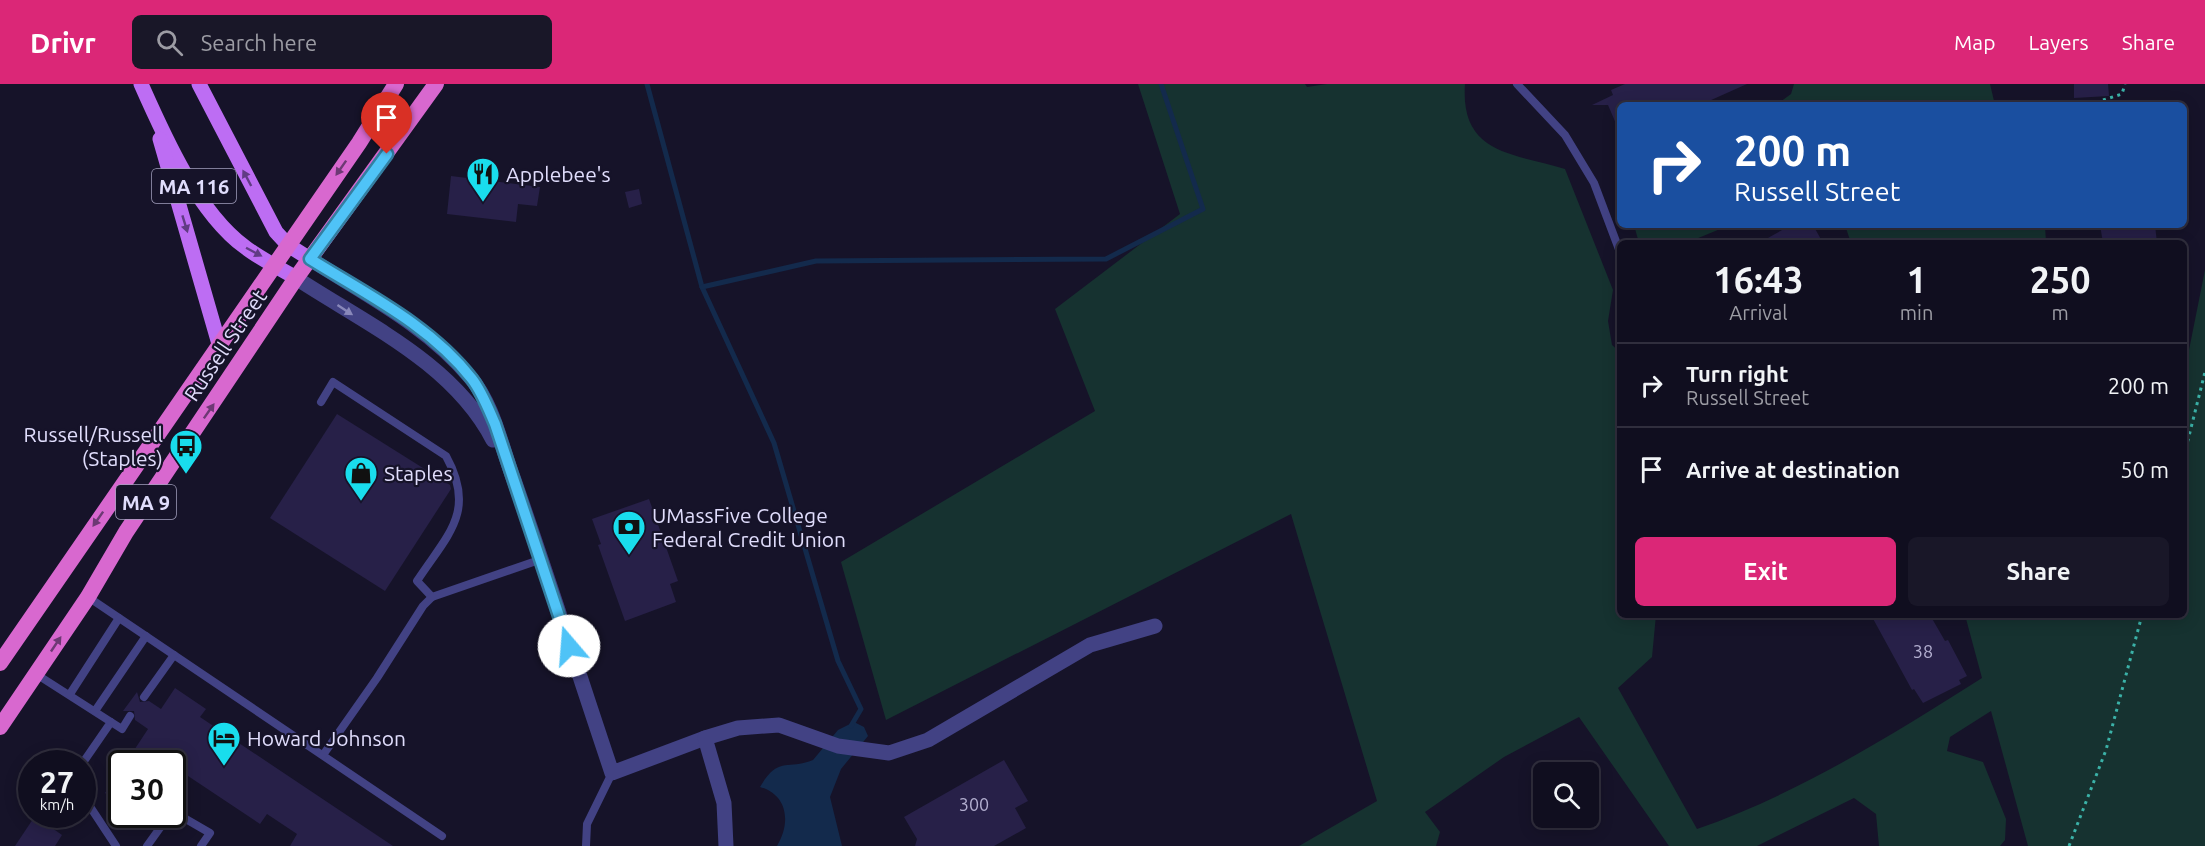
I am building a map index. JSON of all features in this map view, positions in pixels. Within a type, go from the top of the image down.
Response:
[{"type":"highway","name":"Russell Street","points":[[0,663],[396,84]]},
{"type":"highway","name":"Russell Street","points":[[0,727],[88,597],[126,532],[296,278],[436,84]]},
{"type":"main road","name":"MA 116","points":[[141,84],[151,107],[199,194],[216,218],[245,248],[296,278]]},
{"type":"main road","points":[[200,84],[276,231],[288,245],[310,259]]},
{"type":"main road","points":[[151,107],[219,344]]},
{"type":"street","points":[[310,259],[385,303],[453,358],[481,392],[542,559],[612,772],[705,738],[762,724],[779,725],[838,746],[866,752],[889,753],[928,740],[1090,645],[1155,626]]},
{"type":"street","points":[[296,278],[446,378],[478,415],[513,478]]},
{"type":"street","points":[[705,738],[724,803],[726,846]]},
{"type":"lane","points":[[1517,84],[1565,135],[1594,183],[1617,245]]},
{"type":"lane","points":[[321,402],[333,382],[446,456],[456,473],[461,498],[454,525],[417,581],[432,597]]},
{"type":"lane","points":[[322,755],[378,678],[423,606],[432,597],[542,559]]},
{"type":"lane","points":[[88,597],[442,836]]},
{"type":"lane","points":[[70,694],[119,618]]},
{"type":"lane","points":[[95,711],[146,636]]},
{"type":"lane","points":[[144,697],[174,655]]},
{"type":"lane","points":[[36,674],[122,729],[130,716]]},
{"type":"lane","points":[[92,750],[111,722]]},
{"type":"lane","points":[[586,846],[587,824],[612,772]]},
{"type":"lane","points":[[96,816],[116,846]]},
{"type":"lane","points":[[186,821],[210,833],[201,846]]},
{"type":"lane","points":[[147,846],[160,828]]},
{"type":"path","points":[[2103,99],[2122,94],[2125,84]]},
{"type":"path","points":[[2187,444],[2205,372]]},
{"type":"path","points":[[2069,846],[2106,750],[2141,618]]},
{"type":"green space","points":[[1138,84],[1305,84],[1307,87],[1327,84],[1465,84],[1466,107],[1471,125],[1480,137],[1493,147],[1509,154],[1565,169],[1613,290],[1608,321],[1612,345],[1617,349],[1617,618],[1656,618],[1652,657],[1618,688],[1697,829],[1771,799],[1844,762],[1982,678],[1966,618],[2187,618],[2187,360],[2205,270],[2205,846],[2028,846],[1991,711],[1950,737],[1947,751],[1983,762],[2006,819],[2005,840],[2000,846],[1879,846],[1876,814],[1854,798],[1757,846],[1669,846],[1579,717],[1504,757],[1425,812],[1440,832],[1436,846],[1299,846],[1377,801],[1291,514],[886,720],[841,562],[1095,411],[1055,309],[1180,214]]},
{"type":"green space","points":[[1794,84],[1990,84],[1994,102],[1780,102],[1791,94]]},
{"type":"green space","points":[[1635,228],[1723,228],[1693,240],[1638,240]]},
{"type":"green space","points":[[1846,228],[2045,228],[2046,240],[1850,240]]},
{"type":"water","points":[[854,722],[864,727],[868,736],[841,769],[830,797],[842,846],[777,846],[784,828],[784,811],[776,796],[760,787],[778,767],[813,760],[838,730]]},
{"type":"building","points":[[1625,84],[1747,84],[1707,102],[1617,102],[1617,126],[1608,105],[1592,105],[1613,95],[1611,90]]},
{"type":"building","points":[[2074,84],[2108,84],[2109,96],[2074,98]]},
{"type":"building","name":"Applebee's","points":[[451,176],[540,187],[537,206],[518,204],[516,222],[447,214]]},
{"type":"building","points":[[639,189],[642,204],[629,208],[625,192]]},
{"type":"building","points":[[1786,228],[1815,228],[1821,240],[1764,240]]},
{"type":"building","points":[[2100,228],[2155,228],[2157,240],[2102,240]]},
{"type":"building","name":"Staples","points":[[337,414],[450,485],[451,489],[385,591],[270,518]]},
{"type":"building","points":[[649,499],[678,581],[670,584],[676,602],[625,621],[598,545],[601,544],[592,519]]},
{"type":"building","points":[[1873,618],[1932,618],[1945,641],[1948,640],[1967,676],[1959,680],[1961,684],[1923,703],[1914,689],[1912,690]]},
{"type":"building","name":"Howard Johnson","points":[[175,688],[206,709],[200,717],[393,846],[290,846],[297,834],[267,814],[260,824],[186,775],[186,750],[134,750],[148,729],[135,720],[134,711],[123,711],[137,692],[140,702],[149,701],[161,709]]},
{"type":"building","points":[[1004,760],[1028,801],[1015,808],[1026,828],[994,846],[915,846],[917,839],[904,817]]},
{"type":"building","points":[[27,828],[52,828],[62,835],[55,846],[15,846]]},
{"type":"waterway","points":[[647,84],[702,287],[774,443],[838,661],[861,709],[851,726]]},
{"type":"waterway","points":[[702,287],[816,261],[1106,259],[1203,209],[1161,84]]},
{"type":"place","name":"Applebee's","points":[[483,203]]},
{"type":"place","name":"Russell/Russell (Staples)","points":[[186,475]]},
{"type":"place","name":"Staples","points":[[361,502]]},
{"type":"place","name":"UMassFive College Federal Credit Union","points":[[629,556]]},
{"type":"place","name":"Howard Johnson","points":[[224,767]]},
{"type":"route","points":[[387,154],[310,259],[385,303],[437,342],[481,392],[495,424],[542,559],[569,646]]}]
